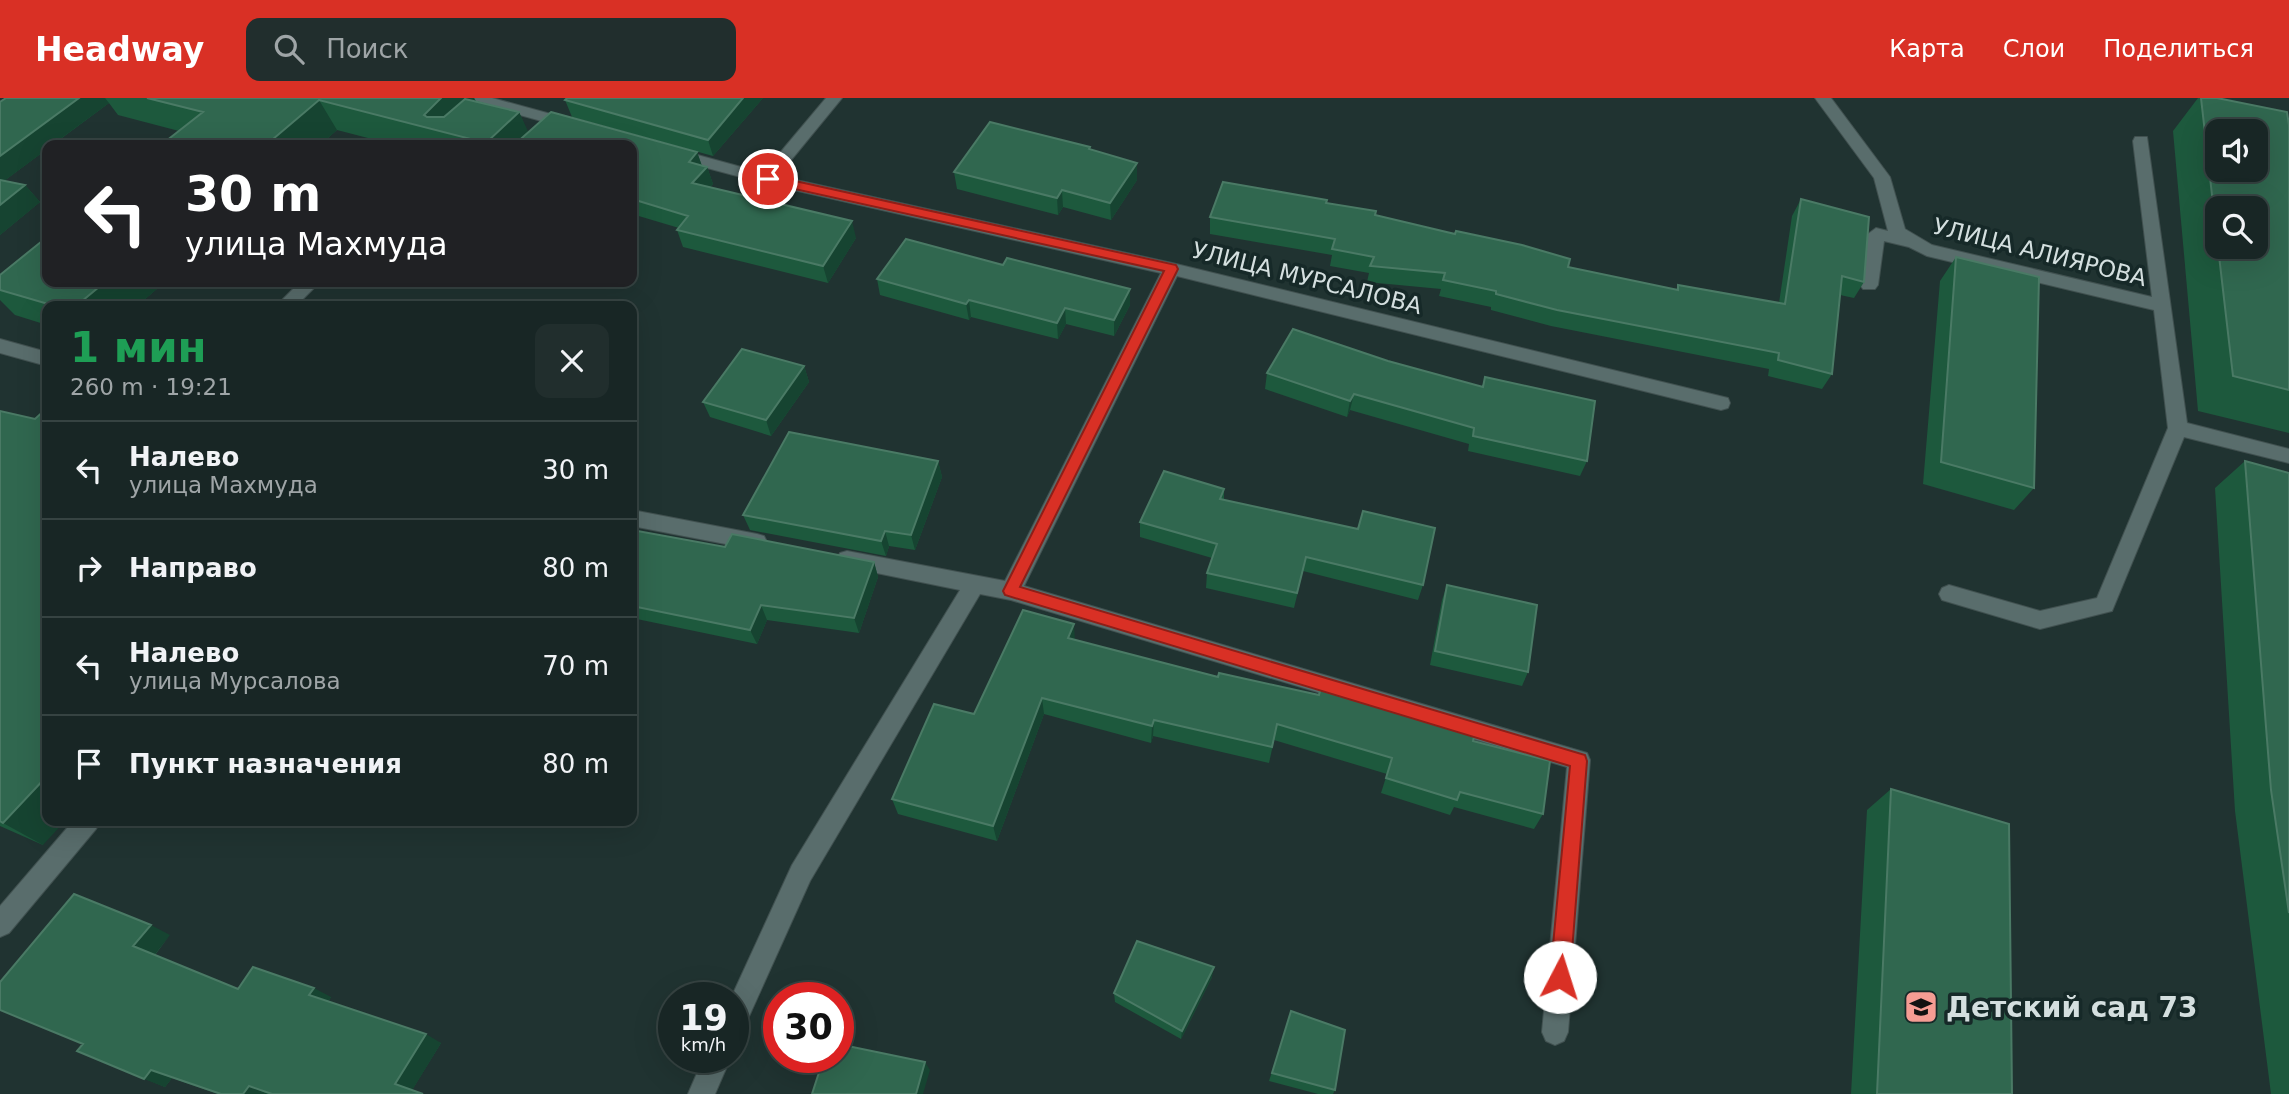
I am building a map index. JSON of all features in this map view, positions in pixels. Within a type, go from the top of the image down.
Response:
[{"type":"street","points":[[474,98],[585,128]]},
{"type":"street","points":[[768,179],[834,98]]},
{"type":"street","name":"УЛИЦА АЛИЯРОВА","points":[[1823,98],[1882,177],[1896,232],[1927,250],[2162,306]]},
{"type":"street","points":[[477,120],[494,103]]},
{"type":"street","points":[[1950,594],[2040,620],[2105,605],[2178,428],[2141,141]]},
{"type":"street","name":"УЛИЦА МУРСАЛОВА","points":[[650,146],[768,179],[1172,269],[1721,403]]},
{"type":"street","points":[[1868,285],[1876,234],[1913,242]]},
{"type":"street","points":[[1011,591],[1172,269]]},
{"type":"street","points":[[290,301],[306,287]]},
{"type":"street","points":[[0,346],[42,358]]},
{"type":"street","points":[[2178,428],[2289,456]]},
{"type":"street","points":[[637,519],[772,545]]},
{"type":"street","points":[[827,555],[1011,591],[1579,761],[1555,1032]]},
{"type":"street","points":[[749,988],[801,873],[975,583]]},
{"type":"street","points":[[0,925],[84,826]]},
{"type":"street","points":[[701,1094],[711,1073]]},
{"type":"building","points":[[6,98],[79,98],[0,156],[0,102]]},
{"type":"building","points":[[147,98],[441,98],[424,115],[444,117],[465,99],[519,112],[489,140],[474,140],[319,100],[272,140],[167,140],[203,112]]},
{"type":"building","points":[[743,98],[708,140],[565,100]]},
{"type":"building","points":[[2201,98],[2217,98],[2287,112],[2289,125],[2289,390],[2233,376],[2219,259],[2268,259],[2268,196],[2212,196],[2211,182],[2268,182],[2268,119],[2205,119],[2205,133]]},
{"type":"building","points":[[551,112],[697,152],[689,162],[707,167],[692,183],[852,221],[823,266],[677,230],[688,216],[637,201],[637,140],[520,140]]},
{"type":"building","points":[[990,122],[1090,147],[1089,149],[1137,163],[1110,203],[1062,190],[1057,198],[954,172]]},
{"type":"building","points":[[0,180],[25,185],[0,205]]},
{"type":"building","points":[[1223,182],[1327,200],[1326,203],[1376,211],[1375,215],[1455,234],[1456,231],[1522,245],[1570,259],[1568,267],[1678,290],[1678,285],[1785,304],[1801,199],[1869,217],[1864,282],[1842,276],[1832,374],[1778,360],[1779,353],[1557,310],[1496,294],[1496,291],[1443,280],[1445,273],[1370,266],[1374,257],[1332,249],[1335,239],[1210,217]]},
{"type":"building","points":[[906,239],[1003,265],[1007,258],[1130,289],[1114,320],[1065,308],[1057,323],[969,300],[966,304],[877,279]]},
{"type":"building","points":[[42,241],[42,287],[99,287],[82,301],[42,302],[0,290],[0,275]]},
{"type":"building","points":[[1956,257],[2039,277],[2034,488],[1941,462]]},
{"type":"building","points":[[1293,329],[1388,361],[1483,387],[1485,377],[1595,401],[1587,461],[1473,436],[1474,428],[1354,394],[1350,401],[1267,373]]},
{"type":"building","points":[[742,349],[804,366],[766,420],[703,402]]},
{"type":"building","points":[[0,411],[35,419],[42,413],[42,781],[3,823],[0,821]]},
{"type":"building","points":[[789,432],[938,461],[911,535],[885,531],[881,541],[743,515]]},
{"type":"building","points":[[2245,461],[2289,473],[2289,913],[2271,790]]},
{"type":"building","points":[[1164,471],[1224,489],[1220,499],[1358,529],[1363,511],[1435,528],[1423,585],[1306,557],[1297,593],[1207,573],[1217,544],[1140,522]]},
{"type":"building","points":[[637,531],[725,547],[732,534],[874,562],[854,618],[761,605],[750,630],[637,607]]},
{"type":"building","points":[[1447,585],[1537,605],[1528,672],[1435,651]]},
{"type":"building","points":[[1023,610],[1074,624],[1068,638],[1218,677],[1219,673],[1319,695],[1322,684],[1475,732],[1473,741],[1550,761],[1543,814],[1460,792],[1457,800],[1386,778],[1392,758],[1277,724],[1272,747],[1154,720],[1152,726],[1042,698],[993,826],[892,799],[934,704],[974,714]]},
{"type":"building","points":[[1891,789],[2009,824],[2012,1094],[1877,1094]]},
{"type":"building","points":[[74,894],[151,925],[133,946],[238,989],[253,967],[314,988],[309,995],[426,1034],[395,1084],[423,1094],[272,1094],[249,1086],[243,1094],[221,1094],[151,1070],[144,1079],[77,1051],[83,1044],[0,1010],[0,982]]},
{"type":"building","points":[[1137,941],[1214,967],[1182,1031],[1114,993]]},
{"type":"building","points":[[1291,1011],[1345,1030],[1335,1090],[1272,1073]]},
{"type":"building","points":[[854,1047],[925,1062],[916,1094],[812,1094],[819,1073],[854,1073]]},
{"type":"place","name":"Детский сад 73","points":[[1921,1007]]},
{"type":"route","points":[[768,179],[1172,269],[1011,591],[1579,761],[1560,977]]}]
